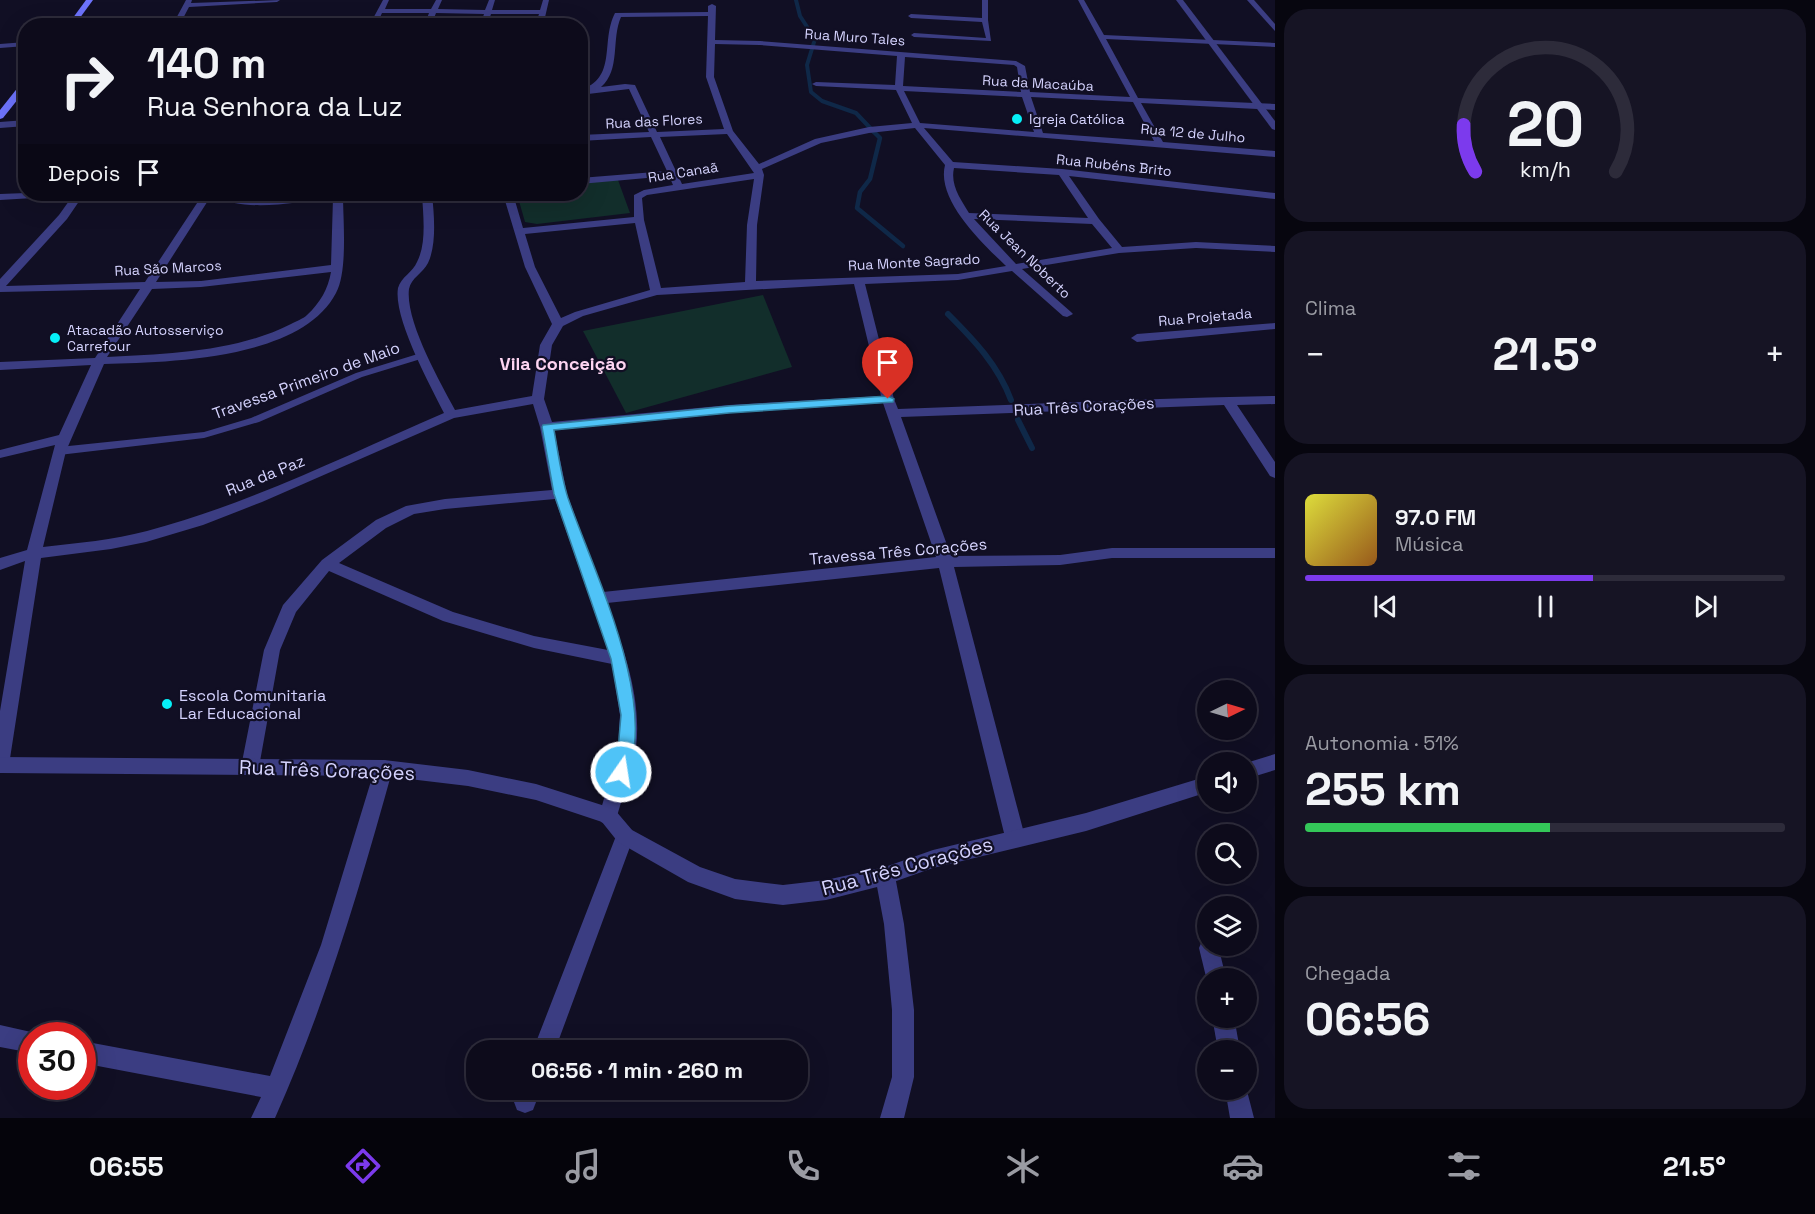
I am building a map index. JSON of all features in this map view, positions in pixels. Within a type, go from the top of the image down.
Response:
[{"type":"main road","points":[[76,18],[90,0]]},
{"type":"main road","points":[[0,116],[18,93]]},
{"type":"street","points":[[179,18],[188,2],[277,0]]},
{"type":"street","points":[[377,18],[387,0]]},
{"type":"street","points":[[431,18],[439,0]]},
{"type":"street","points":[[486,18],[492,0]]},
{"type":"street","points":[[541,18],[546,0]]},
{"type":"street","points":[[1081,0],[1159,142]]},
{"type":"street","points":[[1179,0],[1275,127]]},
{"type":"street","points":[[1250,0],[1275,29]]},
{"type":"street","points":[[588,91],[598,87],[606,79],[618,15],[711,10],[710,77],[729,131],[758,172],[752,225],[750,285]]},
{"type":"street","points":[[381,11],[543,12]]},
{"type":"street","points":[[1102,37],[1275,45]]},
{"type":"street","name":"Rua Muro Tales","points":[[710,42],[804,46],[1016,63],[1021,66],[1026,96]]},
{"type":"street","points":[[0,46],[18,45]]},
{"type":"street","points":[[901,54],[899,89],[917,125],[950,165]]},
{"type":"street","name":"Rua da Macaúba","points":[[816,84],[1275,107]]},
{"type":"street","points":[[588,92],[632,87],[679,188]]},
{"type":"street","points":[[1026,96],[1039,135]]},
{"type":"street","points":[[0,125],[18,124]]},
{"type":"street","name":"Rua 12 de Julho","points":[[758,172],[818,141],[869,130],[917,125],[1159,142],[1275,154]]},
{"type":"street","name":"Rua das Flores","points":[[588,138],[729,131]]},
{"type":"street","name":"Rua Rubéns Brito","points":[[950,165],[1062,172],[1275,196]]},
{"type":"street","name":"Rua Jean Noberto","points":[[950,165],[947,177],[965,216],[1016,269],[1067,314]]},
{"type":"street","name":"Rua Canaã","points":[[656,292],[639,220],[636,201],[639,194],[758,172]]},
{"type":"street","points":[[1062,172],[1119,250]]},
{"type":"street","points":[[588,180],[673,173]]},
{"type":"street","points":[[1,198],[18,197]]},
{"type":"street","points":[[0,288],[63,218],[74,201]]},
{"type":"street","points":[[0,765],[34,553],[62,444],[99,359],[203,201]]},
{"type":"street","points":[[243,201],[261,201]]},
{"type":"street","points":[[0,366],[99,359],[152,359],[234,349],[280,334],[314,317],[332,293],[337,268],[338,201]]},
{"type":"street","points":[[427,201],[425,260],[408,277],[403,296],[421,356],[451,415]]},
{"type":"street","points":[[510,201],[530,267],[558,324],[546,345],[538,399],[548,427],[560,494],[619,659],[629,715],[627,750],[609,816]]},
{"type":"street","points":[[965,216],[1095,220]]},
{"type":"street","points":[[518,232],[639,220]]},
{"type":"street","name":"Rua Monte Sagrado","points":[[558,324],[579,314],[656,292],[750,285],[958,277],[1119,250],[1196,245],[1275,249]]},
{"type":"street","name":"Rua São Marcos","points":[[0,288],[201,284],[337,268]]},
{"type":"street","name":"Rua Três Corações","points":[[858,280],[891,406],[945,562],[1015,837]]},
{"type":"street","name":"Rua Projetada","points":[[1137,338],[1275,326]]},
{"type":"street","name":"Rua da Paz","points":[[0,564],[34,553],[111,544],[146,537],[258,499],[451,415],[538,399]]},
{"type":"street","name":"Rua Três Corações","points":[[891,406],[1059,408],[1160,402],[1275,400]]},
{"type":"street","points":[[1228,401],[1275,473]]},
{"type":"street","points":[[548,427],[729,409],[891,406]]},
{"type":"street","name":"Travessa Primeiro de Maio","points":[[0,454],[62,444]]},
{"type":"street","points":[[250,767],[272,650],[289,609],[327,564],[381,524],[411,510],[445,504],[560,494]]},
{"type":"street","name":"Travessa Três Corações","points":[[597,598],[945,562],[1060,560],[1112,553],[1275,554]]},
{"type":"street","points":[[327,564],[449,617],[534,642],[619,659]]},
{"type":"street","points":[[1257,768],[1275,762]]},
{"type":"street","name":"Rua Três Corações","points":[[0,765],[384,768],[468,778],[536,792],[609,816],[625,836],[695,875],[735,889],[783,895],[826,890],[885,876],[933,859],[1015,837],[1086,822],[1197,787]]},
{"type":"street","points":[[263,1118],[277,1089],[335,936],[384,768]]},
{"type":"street","points":[[548,1040],[625,836]]},
{"type":"street","points":[[885,876],[894,924],[903,1010],[903,1077],[892,1118]]},
{"type":"street","points":[[0,1036],[18,1039]]},
{"type":"street","points":[[96,1055],[277,1089]]},
{"type":"street","points":[[1238,1100],[1242,1118]]},
{"type":"lane","points":[[914,34],[990,40],[985,20],[985,0]]},
{"type":"lane","points":[[911,15],[985,20]]},
{"type":"lane","name":"Travessa Primeiro de Maio","points":[[62,444],[204,435],[255,420],[359,375],[421,356]]},
{"type":"green space","points":[[618,180],[630,213],[537,224],[525,222],[519,201],[588,201],[588,182]]},
{"type":"green space","points":[[763,295],[792,367],[626,413],[583,331]]},
{"type":"waterway","points":[[796,0],[800,16],[815,39],[807,65],[811,92],[822,101],[856,113],[874,132]]},
{"type":"waterway","points":[[874,132],[880,138],[870,179],[860,192],[857,208],[903,246]]},
{"type":"waterway","points":[[948,314],[976,343],[992,364],[1011,400]]},
{"type":"waterway","points":[[1018,420],[1032,448]]},
{"type":"place","name":"Igreja Católica","points":[[1017,119]]},
{"type":"place","name":"Atacadão Autosserviço Carrefour","points":[[55,338]]},
{"type":"place","name":"Escola Comunitaria Lar Educacional","points":[[167,704]]},
{"type":"district","name":"Vila Conceição","points":[[563,364]]},
{"type":"route","points":[[621,772],[627,750],[629,715],[619,659],[560,494],[548,427],[729,409],[888,399]]}]
